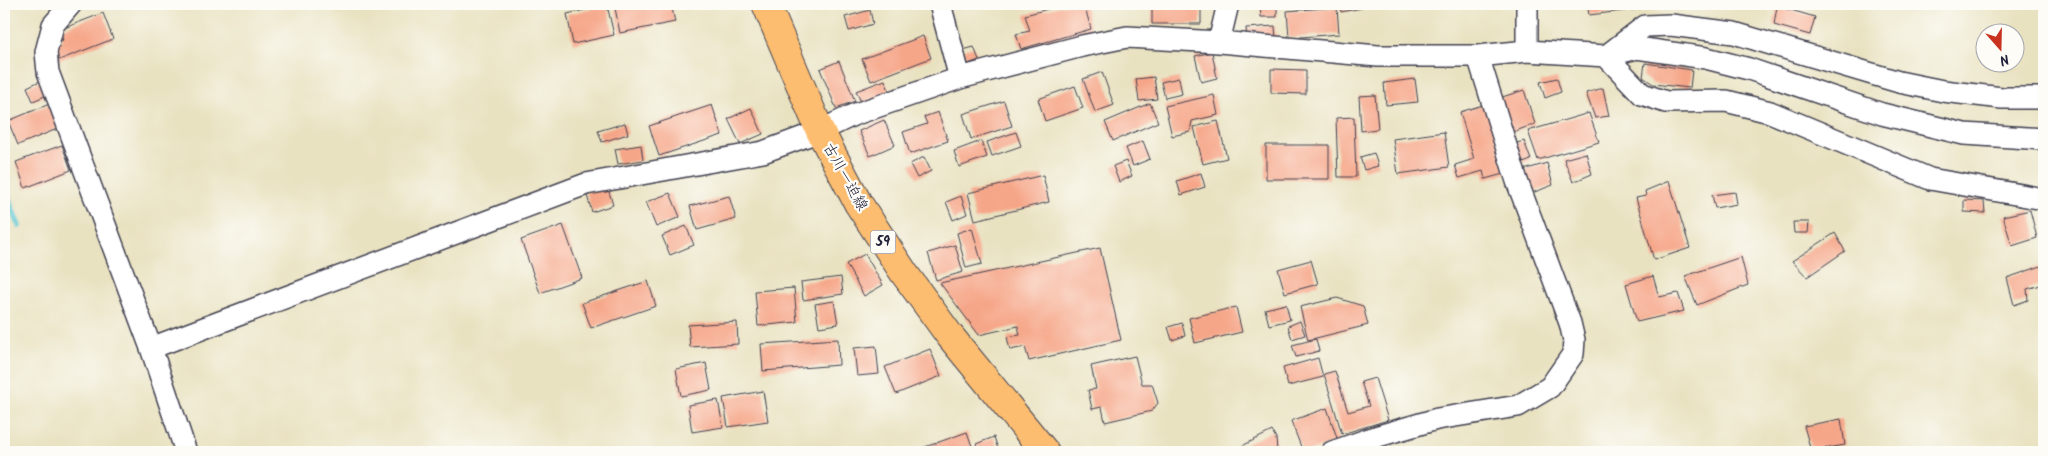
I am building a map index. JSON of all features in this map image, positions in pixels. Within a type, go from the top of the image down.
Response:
[{"type":"main road","name":"古川一迫線","points":[[766,4],[820,131],[858,203],[904,273],[950,336],[1045,452]]},
{"type":"street","points":[[71,4],[53,25],[46,52],[48,72],[151,348],[186,452]]},
{"type":"street","points":[[940,4],[960,78]]},
{"type":"street","points":[[1219,42],[1228,4]]},
{"type":"street","points":[[1527,4],[1528,51]]},
{"type":"street","points":[[1606,56],[1645,26],[1671,25],[1734,33],[1899,82],[1943,91],[2002,98],[2044,98]]},
{"type":"street","points":[[151,348],[586,184],[763,152],[820,131],[853,114],[960,78],[1082,46],[1127,37],[1219,42],[1378,56],[1478,56],[1528,51],[1606,56],[1637,48],[1706,58],[1749,69],[1882,114],[1964,134],[2044,139]]},
{"type":"street","points":[[1332,452],[1436,419],[1518,406],[1550,387],[1573,354],[1574,340],[1570,322],[1517,181],[1478,56]]},
{"type":"street","points":[[1606,56],[1642,94],[1666,102],[1726,102],[1770,112],[1930,179],[2044,199]]},
{"type":"building","points":[[635,4],[671,4],[675,22],[620,33],[615,8]]},
{"type":"building","points":[[1067,4],[1084,4],[1091,29],[1021,49],[1016,34],[1030,31],[1025,15]]},
{"type":"building","points":[[1152,4],[1201,4],[1201,24],[1152,24]]},
{"type":"building","points":[[1260,4],[1277,4],[1277,17],[1261,17]]},
{"type":"building","points":[[1340,4],[1361,4],[1362,8],[1341,12]]},
{"type":"building","points":[[1587,4],[1639,4],[1640,9],[1589,15]]},
{"type":"building","points":[[607,5],[614,35],[573,44],[567,14]]},
{"type":"building","points":[[1777,6],[1815,17],[1810,35],[1774,25]]},
{"type":"building","points":[[1337,7],[1339,34],[1289,38],[1287,11]]},
{"type":"building","points":[[870,10],[873,24],[849,31],[845,17]]},
{"type":"building","points":[[103,13],[113,39],[59,60],[53,44],[63,40],[59,30]]},
{"type":"building","points":[[1275,26],[1276,40],[1247,41],[1246,28]]},
{"type":"building","points":[[923,36],[931,58],[871,81],[862,59]]},
{"type":"building","points":[[974,47],[979,60],[968,64],[963,50]]},
{"type":"building","points":[[1212,52],[1217,78],[1201,82],[1195,56]]},
{"type":"building","points":[[839,61],[855,101],[836,108],[820,69]]},
{"type":"building","points":[[1645,63],[1692,70],[1690,88],[1653,84],[1643,77]]},
{"type":"building","points":[[1271,69],[1306,70],[1306,94],[1271,93]]},
{"type":"building","points":[[1102,72],[1114,105],[1095,112],[1083,79]]},
{"type":"building","points":[[1154,77],[1157,99],[1139,101],[1136,79]]},
{"type":"building","points":[[1179,78],[1182,94],[1165,98],[1161,82]]},
{"type":"building","points":[[1557,78],[1561,92],[1545,98],[1540,82]]},
{"type":"building","points":[[1415,79],[1418,102],[1386,105],[1384,83]]},
{"type":"building","points":[[885,80],[890,93],[862,104],[856,91]]},
{"type":"building","points":[[40,81],[47,95],[33,101],[27,87]]},
{"type":"building","points":[[1075,86],[1083,108],[1045,121],[1038,99]]},
{"type":"building","points":[[1603,88],[1609,116],[1595,118],[1586,93]]},
{"type":"building","points":[[1524,90],[1535,124],[1510,133],[1499,98]]},
{"type":"building","points":[[1214,95],[1218,115],[1192,121],[1190,132],[1172,136],[1165,106]]},
{"type":"building","points":[[1375,95],[1378,129],[1361,131],[1359,96]]},
{"type":"building","points":[[1004,101],[1012,126],[971,139],[963,114]]},
{"type":"building","points":[[52,103],[62,127],[18,145],[8,121]]},
{"type":"building","points":[[1150,103],[1158,122],[1113,141],[1105,122]]},
{"type":"building","points":[[1486,104],[1507,173],[1485,179],[1483,171],[1459,178],[1455,165],[1474,159],[1460,112]]},
{"type":"building","points":[[712,105],[722,135],[659,156],[649,126]]},
{"type":"building","points":[[751,108],[763,134],[740,144],[728,119]]},
{"type":"building","points":[[938,112],[948,141],[910,154],[903,132],[927,124],[924,117]]},
{"type":"building","points":[[1589,113],[1599,142],[1538,160],[1528,131]]},
{"type":"building","points":[[1354,117],[1356,177],[1338,177],[1336,118]]},
{"type":"building","points":[[884,120],[895,145],[870,156],[859,131]]},
{"type":"building","points":[[1218,121],[1227,158],[1203,164],[1194,127]]},
{"type":"building","points":[[625,123],[628,134],[602,142],[598,131]]},
{"type":"building","points":[[1016,132],[1021,146],[992,156],[987,142]]},
{"type":"building","points":[[1444,132],[1449,167],[1398,174],[1393,139]]},
{"type":"building","points":[[981,141],[987,157],[959,167],[954,151]]},
{"type":"building","points":[[1143,141],[1150,159],[1133,166],[1126,148]]},
{"type":"building","points":[[1524,141],[1531,160],[1518,165],[1510,145]]},
{"type":"building","points":[[62,145],[71,170],[25,188],[16,162]]},
{"type":"building","points":[[641,145],[643,160],[618,164],[615,149]]},
{"type":"building","points":[[1266,145],[1329,145],[1329,179],[1266,179]]},
{"type":"building","points":[[1374,153],[1378,166],[1364,170],[1360,157]]},
{"type":"building","points":[[1586,153],[1592,174],[1573,182],[1564,159]]},
{"type":"building","points":[[924,157],[931,171],[917,178],[910,164]]},
{"type":"building","points":[[1126,161],[1132,176],[1119,182],[1113,166]]},
{"type":"building","points":[[1547,163],[1553,185],[1532,193],[1524,170]]},
{"type":"building","points":[[1201,173],[1205,187],[1181,195],[1177,181]]},
{"type":"building","points":[[1043,175],[1049,202],[975,220],[968,193]]},
{"type":"building","points":[[1669,181],[1690,248],[1654,260],[1636,198],[1646,196],[1645,191]]},
{"type":"building","points":[[607,185],[613,205],[592,212],[586,192]]},
{"type":"building","points":[[1735,192],[1737,204],[1715,208],[1712,195]]},
{"type":"building","points":[[670,193],[680,217],[656,227],[646,202]]},
{"type":"building","points":[[729,196],[736,219],[697,230],[690,206]]},
{"type":"building","points":[[961,196],[967,214],[953,220],[946,202]]},
{"type":"building","points":[[1964,200],[1984,201],[1985,213],[1964,212]]},
{"type":"building","points":[[2030,210],[2037,238],[2012,246],[2003,216]]},
{"type":"building","points":[[1793,222],[1809,222],[1808,233],[1794,233]]},
{"type":"building","points":[[563,225],[582,278],[540,293],[521,240]]},
{"type":"building","points":[[686,226],[694,245],[670,255],[662,236]]},
{"type":"building","points":[[972,228],[982,264],[966,268],[957,233]]},
{"type":"building","points":[[1835,233],[1845,251],[1807,277],[1792,261]]},
{"type":"building","points":[[955,245],[963,272],[936,280],[928,253]]},
{"type":"building","points":[[1100,248],[1121,340],[1029,361],[1025,347],[1010,350],[1007,337],[1020,335],[1018,326],[979,335],[940,283]]},
{"type":"building","points":[[865,254],[883,285],[864,296],[846,264]]},
{"type":"building","points":[[1741,257],[1748,285],[1697,305],[1685,276]]},
{"type":"building","points":[[1311,260],[1318,284],[1285,293],[1278,269]]},
{"type":"building","points":[[2044,265],[2044,284],[2027,289],[2028,300],[2014,305],[2007,278]]},
{"type":"building","points":[[1653,276],[1659,297],[1678,293],[1684,311],[1637,322],[1626,284]]},
{"type":"building","points":[[841,277],[843,294],[803,300],[801,282]]},
{"type":"building","points":[[648,281],[656,306],[591,328],[582,303]]},
{"type":"building","points":[[794,288],[797,322],[758,326],[755,291]]},
{"type":"building","points":[[1337,298],[1363,306],[1368,325],[1308,340],[1300,307]]},
{"type":"building","points":[[834,301],[838,324],[819,327],[815,304]]},
{"type":"building","points":[[1286,304],[1290,320],[1269,325],[1265,309]]},
{"type":"building","points":[[1236,307],[1242,332],[1195,343],[1189,318]]},
{"type":"building","points":[[1300,321],[1305,335],[1292,339],[1288,326]]},
{"type":"building","points":[[737,322],[738,344],[690,347],[688,325]]},
{"type":"building","points":[[1182,323],[1185,336],[1172,340],[1168,327]]},
{"type":"building","points":[[838,339],[839,365],[763,371],[761,344]]},
{"type":"building","points":[[1316,339],[1319,351],[1296,357],[1292,345]]},
{"type":"building","points":[[876,346],[879,374],[857,376],[854,348]]},
{"type":"building","points":[[930,349],[941,376],[896,394],[885,367]]},
{"type":"building","points":[[1135,356],[1142,384],[1152,384],[1158,403],[1152,411],[1105,422],[1102,407],[1092,409],[1088,390],[1096,389],[1091,366]]},
{"type":"building","points":[[1318,358],[1323,377],[1288,386],[1283,368]]},
{"type":"building","points":[[706,363],[711,390],[681,396],[676,369]]},
{"type":"building","points":[[1335,371],[1348,412],[1369,406],[1361,382],[1375,378],[1388,420],[1342,434],[1324,374]]},
{"type":"building","points":[[763,391],[768,421],[728,427],[723,398]]},
{"type":"building","points":[[718,400],[723,427],[692,432],[688,405]]},
{"type":"building","points":[[1327,408],[1338,441],[1303,452],[1291,421]]},
{"type":"building","points":[[1841,419],[1845,445],[1811,451],[1804,426]]},
{"type":"building","points":[[1272,431],[1276,438],[1277,452],[1230,452]]},
{"type":"building","points":[[967,432],[974,452],[911,452]]},
{"type":"building","points":[[994,437],[999,452],[980,452],[976,444]]},
{"type":"waterway","points":[[4,187],[19,226]]}]
